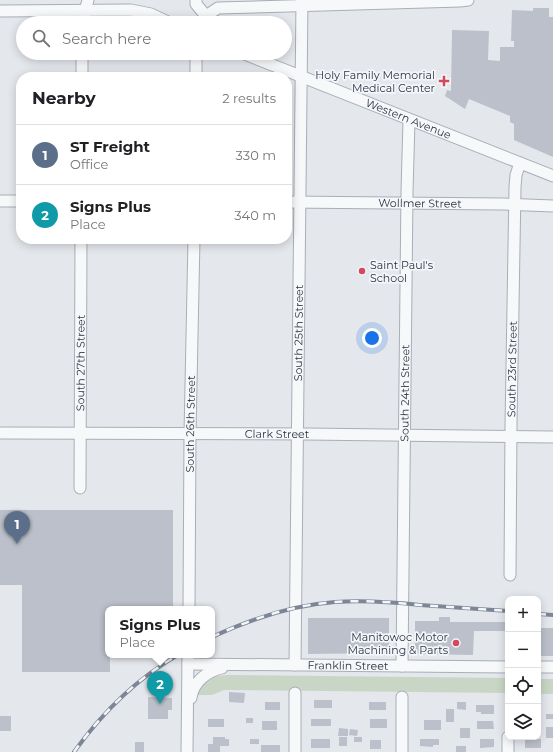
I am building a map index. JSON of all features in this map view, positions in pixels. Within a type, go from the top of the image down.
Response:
[{"type":"street","points":[[196,0],[196,4],[202,16]]},
{"type":"street","points":[[208,16],[218,8],[302,3],[468,0]]},
{"type":"street","name":"South 25th Street","points":[[295,665],[302,3]]},
{"type":"street","points":[[84,16],[87,5]]},
{"type":"street","points":[[0,12],[87,5],[131,10],[155,16]]},
{"type":"street","points":[[82,60],[82,72]]},
{"type":"street","points":[[196,60],[196,72]]},
{"type":"street","name":"Western Avenue","points":[[259,60],[288,72]]},
{"type":"street","name":"Western Avenue","points":[[292,74],[553,176]]},
{"type":"street","name":"South 24th Street","points":[[402,666],[409,120]]},
{"type":"street","name":"South 23rd Street","points":[[510,575],[515,205],[516,177],[520,163]]},
{"type":"street","points":[[0,201],[16,201]]},
{"type":"street","name":"Wollmer Street","points":[[292,202],[553,206]]},
{"type":"street","name":"South 27th Street","points":[[80,488],[79,433],[81,244]]},
{"type":"street","name":"South 26th Street","points":[[189,606],[190,434],[194,244]]},
{"type":"street","name":"Clark Street","points":[[0,433],[405,434],[553,437]]},
{"type":"street","points":[[187,752],[188,660]]},
{"type":"street","name":"Franklin Street","points":[[188,660],[241,665],[505,667]]},
{"type":"street","points":[[188,718],[192,694],[201,679],[211,671],[241,665]]},
{"type":"street","points":[[541,667],[553,667]]},
{"type":"street","points":[[295,693],[295,752]]},
{"type":"street","points":[[402,697],[402,752]]},
{"type":"street","points":[[508,740],[508,752]]},
{"type":"green space","points":[[216,676],[505,678],[505,693],[224,690],[212,695],[197,695],[204,681]]},
{"type":"green space","points":[[541,679],[553,679],[553,694],[541,694]]},
{"type":"building","points":[[533,8],[549,8],[549,17],[553,17],[553,157],[514,140],[514,124],[510,122],[510,116],[469,99],[465,109],[445,96],[447,90],[451,91],[452,30],[489,31],[488,60],[500,61],[500,47],[514,47],[514,41],[511,41],[512,10],[533,11]]},
{"type":"building","points":[[0,510],[173,510],[173,606],[105,606],[105,658],[110,658],[110,672],[22,672],[22,585],[0,585]]},
{"type":"building","name":"Manitowoc Motor Machining & Parts","points":[[439,617],[450,617],[450,622],[505,622],[505,631],[474,631],[473,655],[415,654],[415,621],[439,621]]},
{"type":"building","points":[[308,618],[389,618],[389,653],[308,654]]},
{"type":"building","points":[[541,628],[553,628],[553,656],[541,656]]},
{"type":"building","points":[[229,692],[245,693],[244,703],[229,702]]},
{"type":"building","points":[[148,697],[172,698],[172,710],[168,710],[168,719],[148,719]]},
{"type":"building","points":[[314,700],[332,700],[332,708],[314,708]]},
{"type":"building","points":[[265,702],[280,702],[280,710],[265,710]]},
{"type":"building","points":[[369,702],[386,702],[386,710],[369,710]]},
{"type":"building","points":[[457,702],[466,702],[466,710],[457,709]]},
{"type":"building","points":[[476,705],[494,705],[494,714],[481,714],[481,712],[476,712]]},
{"type":"building","points":[[446,709],[454,709],[454,722],[446,722]]},
{"type":"building","points":[[546,714],[553,714],[553,719],[546,719]]},
{"type":"building","points":[[0,716],[11,716],[11,731],[0,731]]},
{"type":"building","points":[[246,718],[253,718],[253,723],[246,723]]},
{"type":"building","points":[[208,719],[224,719],[224,727],[208,727]]},
{"type":"building","points":[[311,719],[331,719],[331,726],[311,726]]},
{"type":"building","points":[[370,719],[387,719],[387,728],[370,728]]},
{"type":"building","points":[[424,720],[441,720],[441,730],[424,730]]},
{"type":"building","points":[[262,721],[277,721],[277,730],[262,730]]},
{"type":"building","points":[[477,721],[493,721],[494,729],[477,729]]},
{"type":"building","points":[[546,727],[553,727],[553,738],[546,738]]},
{"type":"building","points":[[339,728],[348,729],[348,736],[338,736]]},
{"type":"building","points":[[460,728],[470,728],[470,738],[460,738]]},
{"type":"building","points":[[350,729],[358,730],[357,736],[349,735]]},
{"type":"building","points":[[213,737],[225,737],[225,739],[229,739],[229,746],[220,746],[220,752],[208,752],[208,744],[213,744]]},
{"type":"building","points":[[339,737],[347,737],[347,746],[339,746]]},
{"type":"building","points":[[354,737],[362,737],[362,742],[354,742]]},
{"type":"building","points":[[250,739],[259,739],[259,744],[250,744]]},
{"type":"building","points":[[311,739],[330,739],[330,748],[311,748]]},
{"type":"building","points":[[420,739],[439,739],[439,745],[433,745],[433,747],[420,746]]},
{"type":"building","points":[[480,739],[494,739],[494,747],[480,748]]},
{"type":"building","points":[[370,740],[381,740],[381,749],[370,749]]},
{"type":"building","points":[[525,740],[541,740],[541,748],[525,748]]},
{"type":"building","points":[[135,742],[144,742],[144,752],[135,752]]},
{"type":"building","points":[[261,745],[280,745],[280,752],[261,752]]},
{"type":"building","points":[[456,746],[466,746],[466,752],[456,752]]},
{"type":"railway","points":[[215,636],[242,624],[272,614],[303,606],[335,602],[356,601],[399,603],[505,611]]},
{"type":"railway","points":[[541,614],[553,615]]},
{"type":"railway","points":[[74,752],[108,710],[134,686],[173,658]]},
{"type":"place","name":"Holy Family Memorial Medical Center","points":[[444,81]]},
{"type":"place","name":"Saint Paul's School","points":[[362,271]]},
{"type":"place","name":"ST Freight","points":[[17,544]]},
{"type":"place","name":"Manitowoc Motor Machining & Parts","points":[[456,643]]},
{"type":"place","name":"Signs Plus","points":[[160,704]]}]
